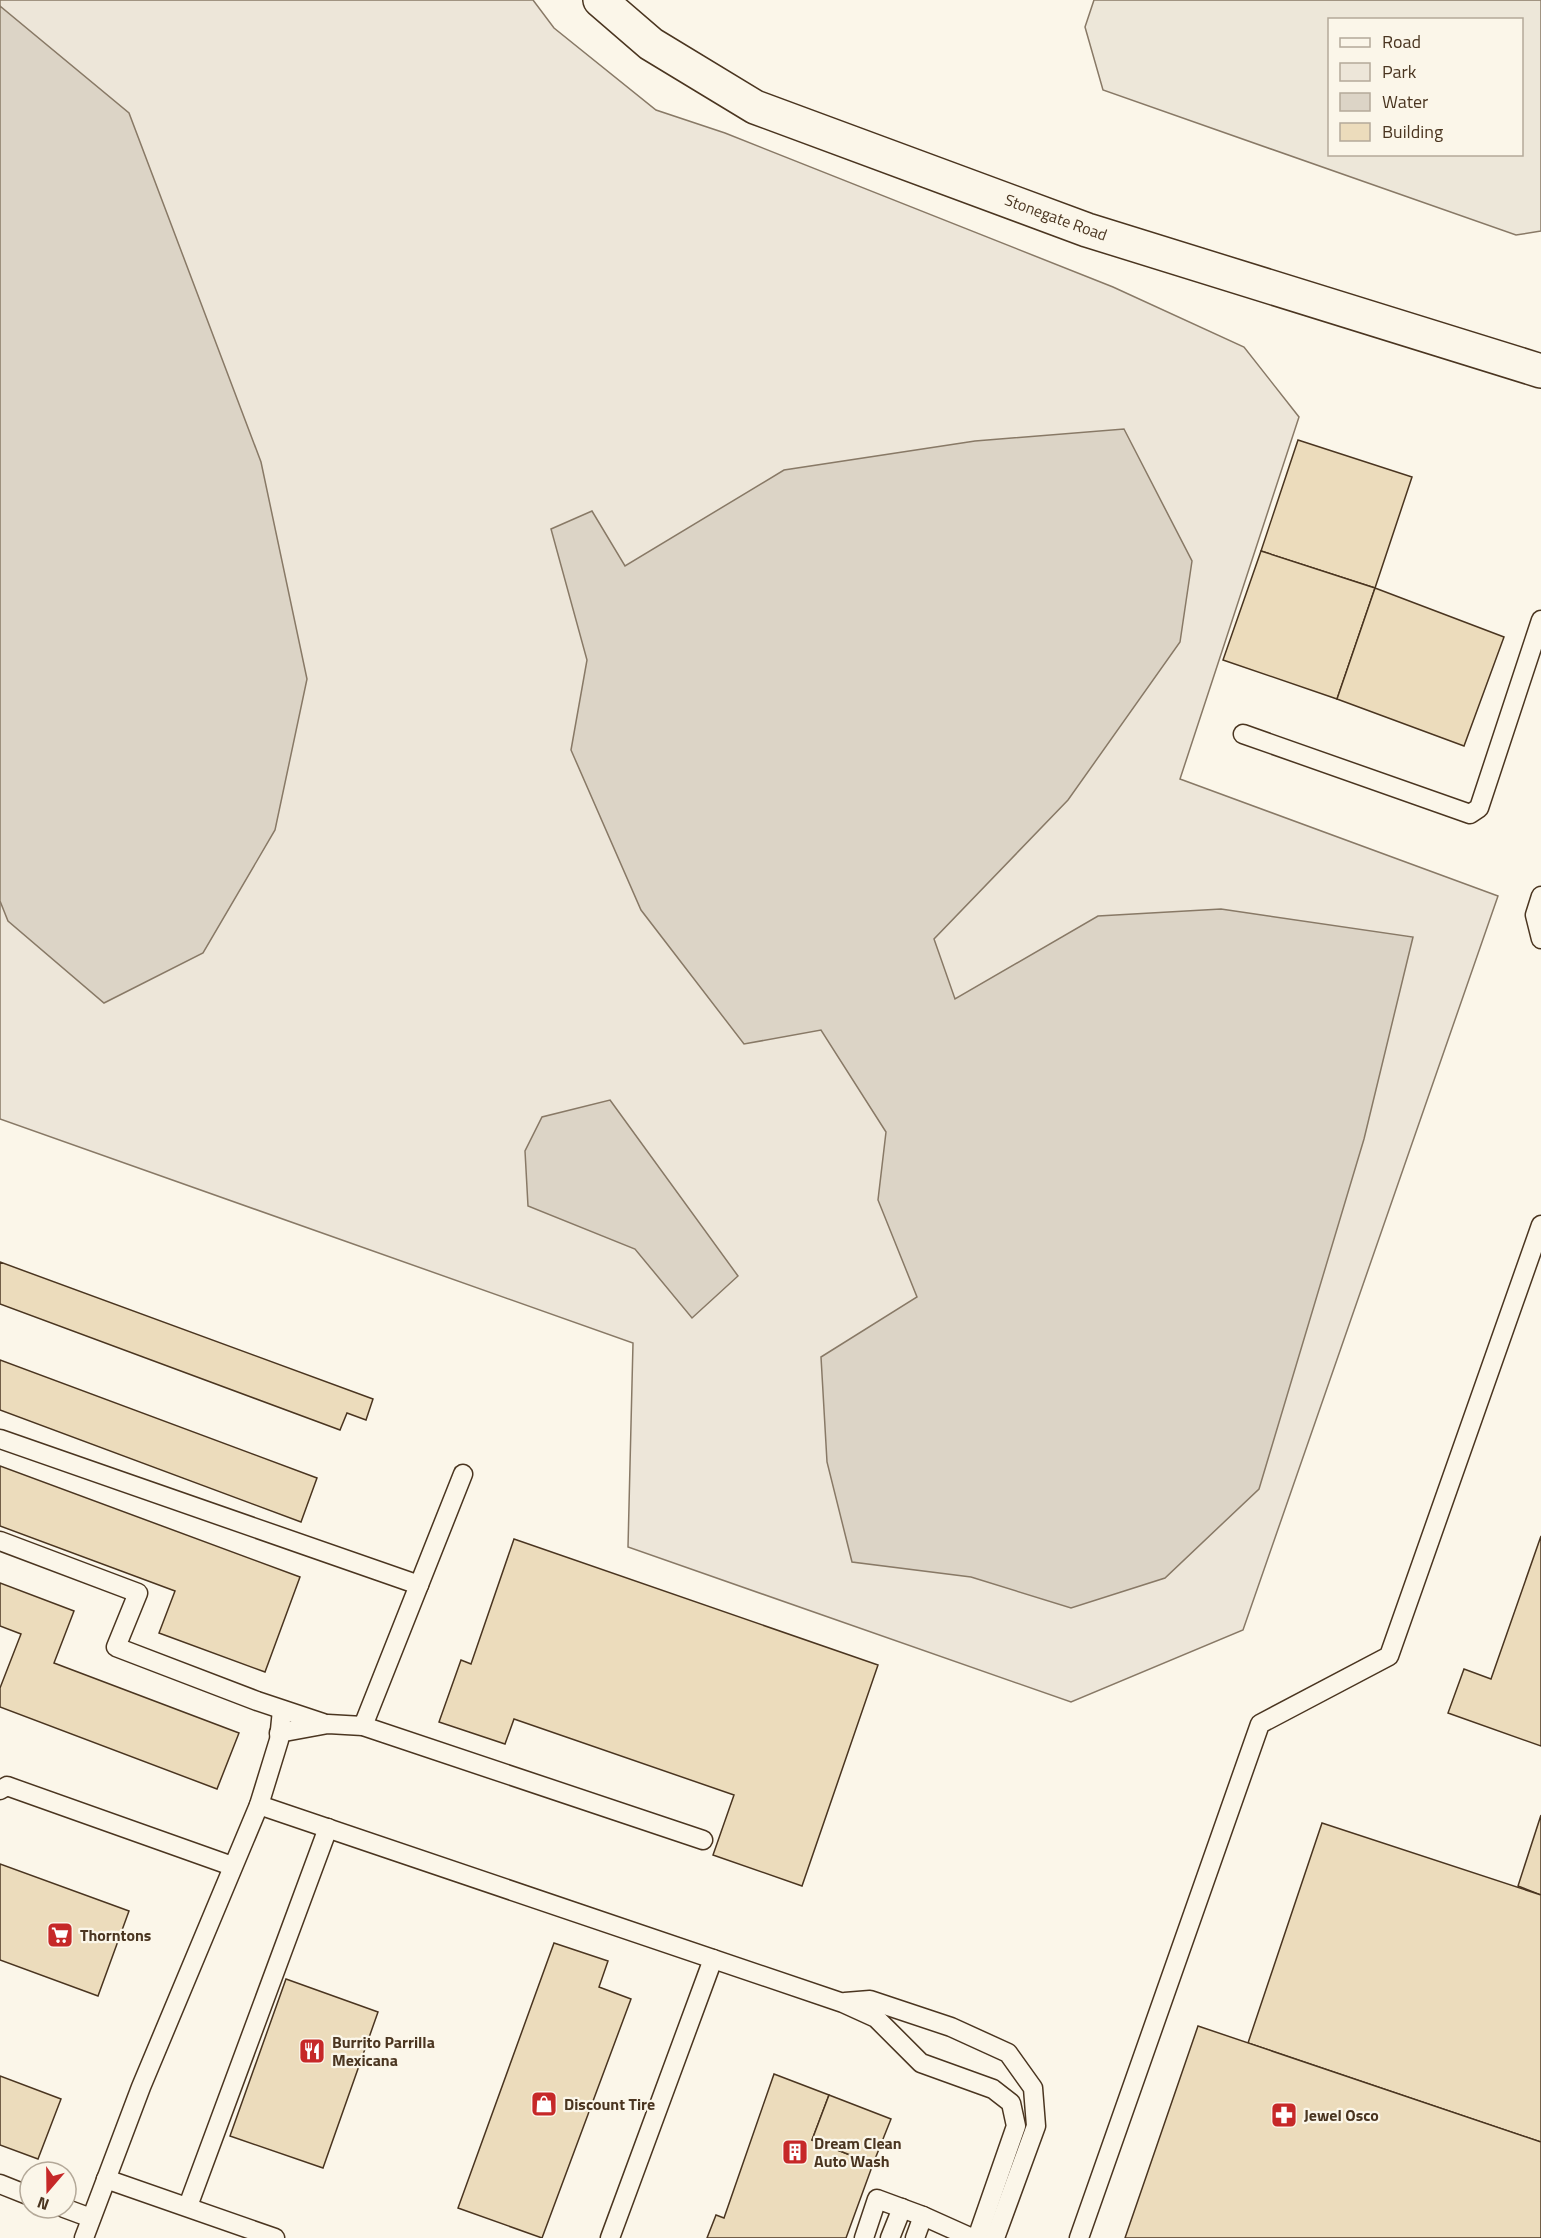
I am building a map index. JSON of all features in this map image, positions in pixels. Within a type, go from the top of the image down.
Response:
[{"type":"street","name":"Stonegate Road","points":[[600,0],[651,45],[755,107],[1087,230],[1541,371]]},
{"type":"lane","points":[[1243,734],[1470,814],[1479,807],[1541,620]]},
{"type":"lane","points":[[1541,896],[1535,915],[1541,939]]},
{"type":"lane","points":[[1079,2238],[1260,1724],[1389,1656],[1541,1225]]},
{"type":"lane","points":[[0,1439],[418,1585]]},
{"type":"lane","points":[[363,1726],[463,1474]]},
{"type":"lane","points":[[0,1541],[138,1593],[116,1647],[282,1710],[328,1724],[363,1726],[703,1840]]},
{"type":"lane","points":[[84,2238],[232,1866],[259,1805],[279,1740],[282,1710]]},
{"type":"lane","points":[[279,1733],[328,1724]]},
{"type":"lane","points":[[0,1790],[7,1786],[232,1866]]},
{"type":"lane","points":[[259,1805],[843,2003],[876,2018],[921,2063],[993,2090],[1011,2103],[1016,2126],[975,2238],[878,2199],[864,2238]]},
{"type":"lane","points":[[188,2206],[328,1828]]},
{"type":"lane","points":[[610,2238],[713,1959]]},
{"type":"lane","points":[[843,2003],[870,2000],[951,2026],[1008,2053],[1033,2088],[1036,2126],[995,2238]]},
{"type":"lane","points":[[106,2179],[275,2238]]},
{"type":"lane","points":[[0,2184],[18,2191]]},
{"type":"lane","points":[[891,2238],[902,2208]]},
{"type":"lane","points":[[78,2213],[91,2218]]},
{"type":"lane","points":[[915,2238],[923,2216]]},
{"type":"green space","points":[[0,0],[533,0],[554,28],[656,110],[725,133],[1113,287],[1244,347],[1299,417],[1180,779],[1498,896],[1243,1630],[1071,1702],[628,1547],[633,1343],[0,1119]]},
{"type":"shaded area","points":[[1094,0],[1541,0],[1541,231],[1516,235],[1103,90],[1085,27]]},
{"type":"water","points":[[0,6],[129,113],[261,462],[307,679],[275,830],[203,953],[104,1003],[8,921],[0,901]]},
{"type":"water","points":[[1124,429],[1192,561],[1180,642],[1068,800],[934,939],[955,999],[1098,916],[1221,909],[1413,937],[1364,1139],[1259,1489],[1165,1578],[1071,1608],[971,1577],[852,1562],[827,1462],[821,1357],[917,1297],[878,1200],[886,1132],[821,1030],[744,1044],[641,910],[571,750],[587,660],[551,529],[592,511],[625,566],[784,470],[975,441]]},
{"type":"water","points":[[610,1100],[738,1276],[692,1318],[635,1249],[528,1206],[525,1151],[542,1117]]},
{"type":"building","points":[[1298,440],[1412,477],[1375,588],[1261,551]]},
{"type":"building","points":[[1261,551],[1375,588],[1337,699],[1223,660]]},
{"type":"building","points":[[1375,588],[1504,637],[1464,746],[1337,699]]},
{"type":"building","points":[[0,1262],[373,1399],[366,1420],[347,1413],[340,1430],[0,1304]]},
{"type":"building","points":[[0,1360],[317,1478],[301,1522],[0,1410]]},
{"type":"building","points":[[0,1466],[300,1577],[265,1672],[159,1633],[175,1591],[0,1526]]},
{"type":"building","points":[[1541,1536],[1541,1746],[1448,1713],[1464,1669],[1491,1679]]},
{"type":"building","points":[[514,1539],[878,1665],[802,1886],[713,1855],[734,1795],[514,1719],[505,1744],[439,1722],[461,1660],[471,1664]]},
{"type":"building","points":[[0,1583],[74,1611],[54,1663],[239,1733],[217,1789],[0,1707],[0,1688],[21,1634],[0,1626]]},
{"type":"building","points":[[1541,1815],[1541,1895],[1518,1886]]},
{"type":"building","points":[[1322,1823],[1541,1895],[1541,2142],[1248,2043]]},
{"type":"building","name":"Thorntons","points":[[0,1864],[129,1911],[98,1996],[0,1960]]},
{"type":"building","name":"Discount Tire","points":[[554,1943],[608,1961],[599,1987],[631,1999],[542,2238],[458,2208]]},
{"type":"building","name":"Burrito Parrilla Mexicana","points":[[286,1979],[378,2012],[323,2168],[230,2136]]},
{"type":"building","points":[[1198,2026],[1541,2142],[1541,2238],[1125,2238]]},
{"type":"building","name":"Dream Clean Auto Wash","points":[[774,2074],[829,2095],[812,2140],[873,2164],[846,2238],[707,2238],[716,2215],[724,2218]]},
{"type":"building","points":[[0,2076],[61,2099],[38,2159],[0,2145]]},
{"type":"building","points":[[829,2095],[891,2119],[873,2164],[812,2140]]},
{"type":"place","name":"Thorntons","points":[[60,1935]]},
{"type":"place","name":"Burrito Parrilla Mexicana","points":[[312,2051]]},
{"type":"place","name":"Discount Tire","points":[[544,2104]]},
{"type":"place","name":"Jewel Osco","points":[[1284,2115]]},
{"type":"place","name":"Dream Clean Auto Wash","points":[[795,2152]]}]
